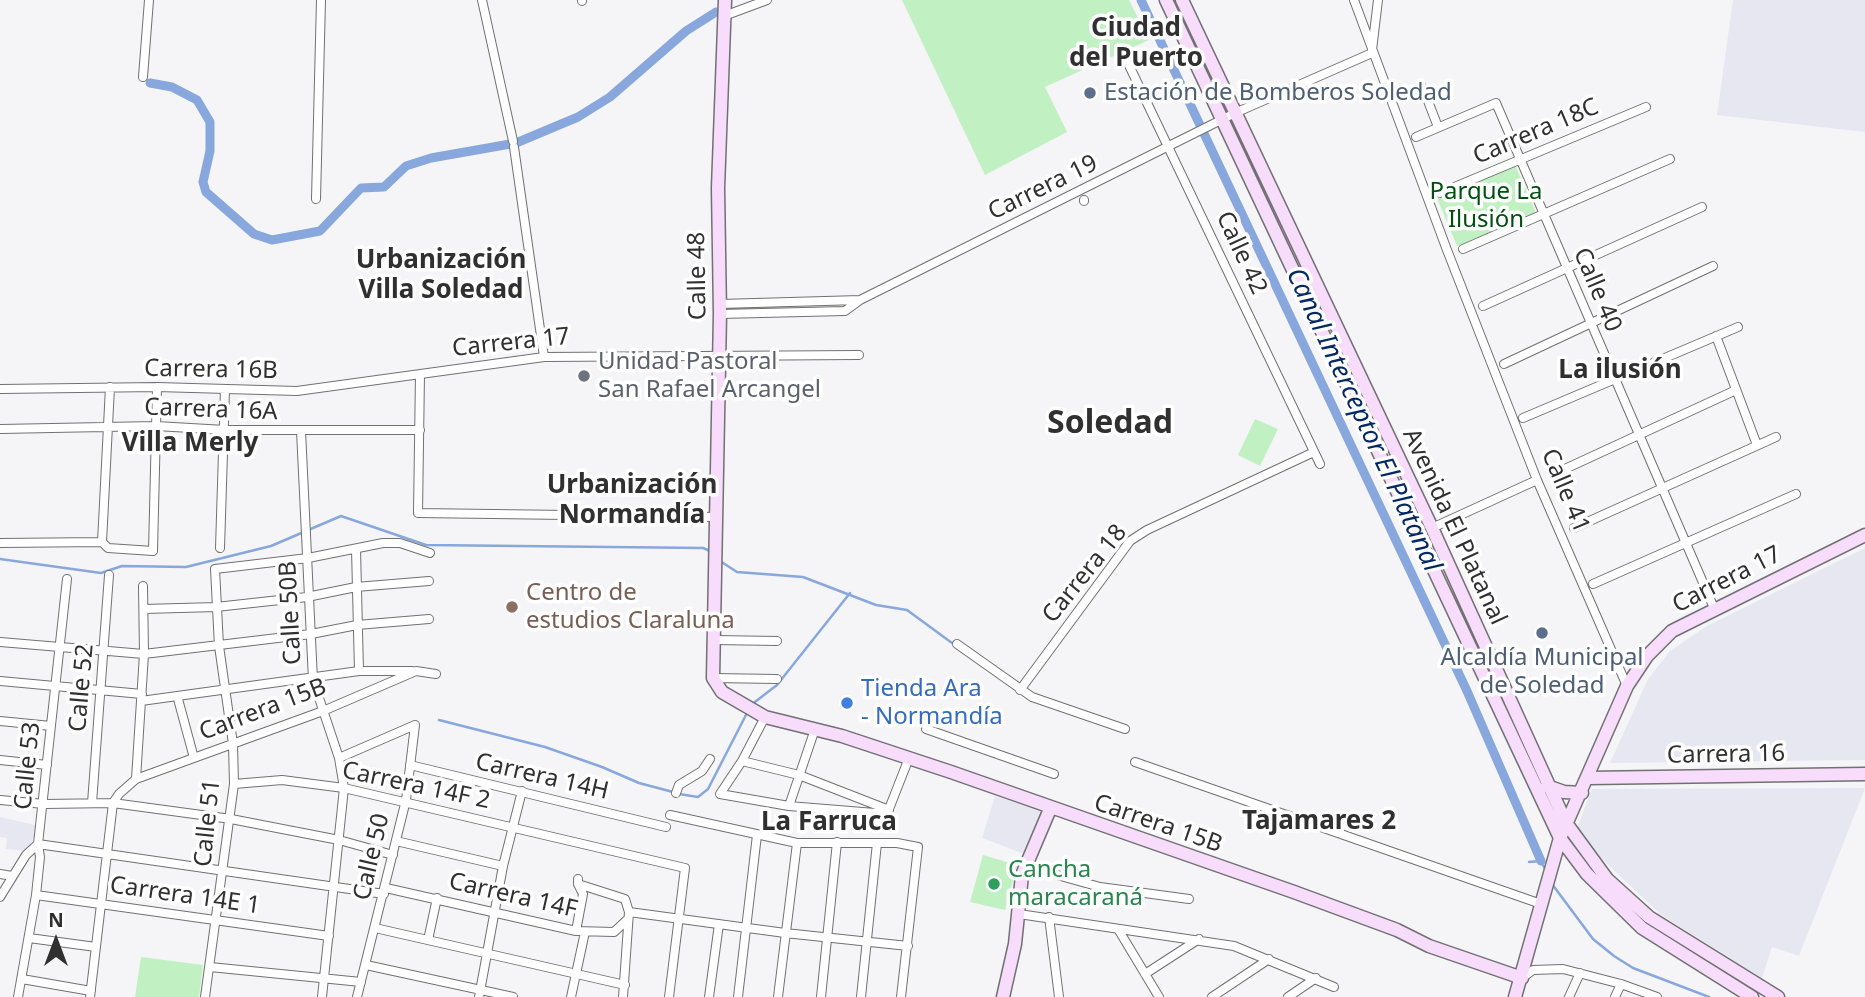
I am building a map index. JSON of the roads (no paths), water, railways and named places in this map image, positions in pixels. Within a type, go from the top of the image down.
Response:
[{"type":"main road","name":"Avenida El Platanal","points":[[1166,0],[1218,122],[1560,838],[1587,874],[1642,928],[1752,997]]},
{"type":"main road","name":"Avenida El Platanal","points":[[1182,0],[1432,528],[1527,732],[1547,786],[1566,823],[1607,879],[1649,917],[1778,997]]},
{"type":"main road","name":"Calle 48","points":[[713,678],[718,560],[716,517],[720,309],[719,175],[725,11]]},
{"type":"main road","name":"Carrera 17","points":[[1627,686],[1647,656],[1672,631],[1865,535]]},
{"type":"main road","name":"Carrera 15B","points":[[713,678],[722,692],[765,717],[815,729],[909,758],[1294,892],[1397,930],[1429,946],[1522,978]]},
{"type":"main road","points":[[1516,997],[1550,862],[1627,686]]},
{"type":"main road","name":"Carrera 16","points":[[1588,778],[1865,774]]},
{"type":"main road","points":[[1547,786],[1564,792],[1582,793]]},
{"type":"main road","points":[[1003,997],[1025,866],[1050,809]]},
{"type":"street","points":[[143,77],[149,0]]},
{"type":"street","points":[[316,199],[321,0]]},
{"type":"street","points":[[482,0],[513,144],[544,357]]},
{"type":"street","points":[[725,11],[767,0]]},
{"type":"street","name":"Calle 41","points":[[1354,0],[1537,480],[1627,686]]},
{"type":"street","points":[[1372,53],[1378,0]]},
{"type":"street","name":"Carrera 19","points":[[720,309],[854,303],[1235,113],[1372,53]]},
{"type":"street","name":"Calle 42","points":[[1126,59],[1320,464]]},
{"type":"street","points":[[1416,137],[1438,127],[1423,88]]},
{"type":"street","name":"Calle 40","points":[[1438,127],[1496,103],[1637,435],[1714,608]]},
{"type":"street","name":"Carrera 18C","points":[[1440,193],[1646,107]]},
{"type":"street","points":[[1463,249],[1670,159]]},
{"type":"street","points":[[1483,306],[1702,207]]},
{"type":"street","points":[[1504,364],[1713,266]]},
{"type":"street","points":[[1523,418],[1738,327]]},
{"type":"street","points":[[1716,336],[1758,445]]},
{"type":"street","name":"Carrera 17","points":[[420,374],[544,357],[859,355]]},
{"type":"street","points":[[420,374],[418,513],[716,517]]},
{"type":"street","name":"Carrera 16B","points":[[0,388],[158,387],[296,391],[420,374]]},
{"type":"street","points":[[102,542],[110,387]]},
{"type":"street","points":[[0,542],[102,542],[108,548],[153,551],[158,387]]},
{"type":"street","points":[[219,548],[225,389]]},
{"type":"street","points":[[1555,474],[1736,390]]},
{"type":"street","name":"Carrera 16A","points":[[0,429],[156,426],[225,430],[420,430]]},
{"type":"street","name":"Calle 50B","points":[[301,431],[313,680],[339,758],[344,788],[330,936],[321,997]]},
{"type":"street","points":[[1574,528],[1776,437]]},
{"type":"street","name":"Carrera 18","points":[[1020,690],[1130,541],[1147,530],[1314,452]]},
{"type":"street","points":[[1432,528],[1537,480]]},
{"type":"street","points":[[1593,584],[1796,494]]},
{"type":"street","points":[[308,558],[400,544],[430,553]]},
{"type":"street","points":[[356,549],[359,671]]},
{"type":"street","name":"Calle 51","points":[[205,997],[234,784],[233,744],[219,646],[215,569],[308,558]]},
{"type":"street","name":"Calle 52","points":[[92,803],[105,652],[108,575]]},
{"type":"street","name":"Calle 53","points":[[19,997],[36,895],[40,857],[38,844],[67,579]]},
{"type":"street","points":[[144,609],[216,607],[307,597],[356,587],[429,581]]},
{"type":"street","points":[[136,779],[144,654],[143,586]]},
{"type":"street","points":[[0,642],[144,654],[311,634],[357,625],[429,619]]},
{"type":"street","points":[[714,640],[777,641]]},
{"type":"street","points":[[957,644],[1020,690],[1125,729]]},
{"type":"street","points":[[0,681],[102,691],[141,698],[178,699],[359,671],[416,671],[436,674]]},
{"type":"street","name":"Carrera 15B","points":[[113,803],[136,779],[323,711],[416,671]]},
{"type":"street","points":[[713,678],[777,679]]},
{"type":"street","points":[[178,699],[194,758]]},
{"type":"street","points":[[765,717],[742,761],[720,794],[789,806],[888,812]]},
{"type":"street","points":[[0,721],[51,726]]},
{"type":"street","name":"Calle 50","points":[[339,758],[415,724],[406,800],[357,997]]},
{"type":"street","points":[[789,806],[815,729]]},
{"type":"street","points":[[926,729],[1054,774]]},
{"type":"street","points":[[888,812],[909,758]]},
{"type":"street","points":[[676,793],[679,785],[702,771],[710,759]]},
{"type":"street","points":[[0,760],[47,765]]},
{"type":"street","points":[[742,761],[799,775],[888,812]]},
{"type":"street","points":[[1135,762],[1541,904]]},
{"type":"street","name":"Carrera 14H","points":[[410,765],[666,827]]},
{"type":"street","name":"Carrera 14F 2","points":[[234,784],[282,780],[344,788],[406,800],[685,868],[680,919]]},
{"type":"street","points":[[480,993],[503,866],[522,791]]},
{"type":"street","points":[[0,800],[44,804],[113,803],[231,819],[339,840],[393,855]]},
{"type":"street","points":[[22,979],[90,994],[103,904],[113,803]]},
{"type":"street","points":[[670,815],[797,843],[877,843],[918,847],[901,997]]},
{"type":"street","points":[[738,997],[757,835]]},
{"type":"street","points":[[396,841],[503,866]]},
{"type":"street","points":[[821,997],[837,842]]},
{"type":"street","points":[[778,997],[797,843]]},
{"type":"street","points":[[861,997],[877,843]]},
{"type":"street","points":[[0,897],[12,876],[38,844]]},
{"type":"street","name":"Carrera 14F","points":[[38,844],[335,887],[437,898],[581,932],[614,932],[628,916]]},
{"type":"street","points":[[1025,866],[1100,887],[1189,899]]},
{"type":"street","points":[[0,874],[12,876]]},
{"type":"street","points":[[571,997],[577,973],[581,932],[583,894],[578,882],[624,897],[628,916],[623,997]]},
{"type":"street","name":"Carrera 14E 1","points":[[36,895],[330,936]]},
{"type":"street","points":[[428,940],[437,898]]},
{"type":"street","points":[[1019,914],[1234,946],[1334,987]]},
{"type":"street","points":[[628,916],[680,919],[908,946]]},
{"type":"street","points":[[1049,917],[1059,997]]},
{"type":"street","points":[[669,997],[680,919]]},
{"type":"street","points":[[709,997],[719,924]]},
{"type":"street","points":[[375,928],[625,985]]},
{"type":"street","points":[[1118,929],[1159,997]]},
{"type":"street","points":[[29,938],[96,947]]},
{"type":"street","points":[[1145,974],[1199,939]]},
{"type":"street","points":[[1212,997],[1269,959]]},
{"type":"street","points":[[366,965],[480,993],[513,997]]},
{"type":"street","points":[[210,967],[361,982]]},
{"type":"street","points":[[1522,978],[1533,970],[1545,967],[1580,973],[1657,997]]},
{"type":"street","points":[[1569,997],[1580,973]]},
{"type":"street","points":[[1288,997],[1316,978]]},
{"type":"street","points":[[1615,997],[1621,984]]},
{"type":"waterway","name":"Canal Interceptor El Platanal","points":[[1141,0],[1467,691],[1541,861]]},
{"type":"waterway","points":[[150,83],[172,87],[197,100],[210,122],[210,151],[203,182],[206,192],[254,234],[272,240],[320,231],[361,188],[384,187],[406,166],[431,158],[516,143],[578,117],[610,97],[686,31],[716,12]]},
{"type":"waterway","points":[[0,559],[101,573],[122,566],[186,567],[271,546],[341,516],[426,545],[703,548],[710,551]]},
{"type":"waterway","points":[[720,561],[737,572],[803,577],[876,605],[907,610],[952,643]]},
{"type":"waterway","points":[[751,705],[777,685],[850,593]]},
{"type":"waterway","points":[[679,794],[698,797],[708,789],[748,711]]},
{"type":"waterway","points":[[439,720],[545,747],[639,783],[673,792]]},
{"type":"waterway","name":"Canal Interceptor El Platanal","points":[[1529,862],[1541,861],[1546,871]]},
{"type":"waterway","points":[[1552,884],[1593,939],[1614,956],[1633,968],[1709,997]]},
{"type":"place","name":"Estación de Bomberos Soledad","points":[[1090,93]]},
{"type":"place","name":"Unidad Pastoral San Rafael Arcangel","points":[[584,376]]},
{"type":"place","name":"Centro de estudios Claraluna","points":[[512,607]]},
{"type":"place","name":"Alcaldía Municipal de Soledad","points":[[1542,633]]},
{"type":"place","name":"Tienda Ara - Normandía","points":[[847,703]]},
{"type":"place","name":"Cancha maracaraná","points":[[994,884]]},
{"type":"district","name":"Ciudad del Puerto","points":[[1136,44]]},
{"type":"district","name":"Urbanización Villa Soledad","points":[[441,276]]},
{"type":"district","name":"La ilusión","points":[[1620,371]]},
{"type":"district","name":"Soledad","points":[[1110,424]]},
{"type":"district","name":"Villa Merly","points":[[190,444]]},
{"type":"district","name":"Urbanización Normandía","points":[[632,501]]},
{"type":"district","name":"Tajamares 2","points":[[1319,822]]},
{"type":"district","name":"La Farruca","points":[[829,823]]},
{"type":"park label","name":"Parque La Ilusión","points":[[1486,206]]}]
